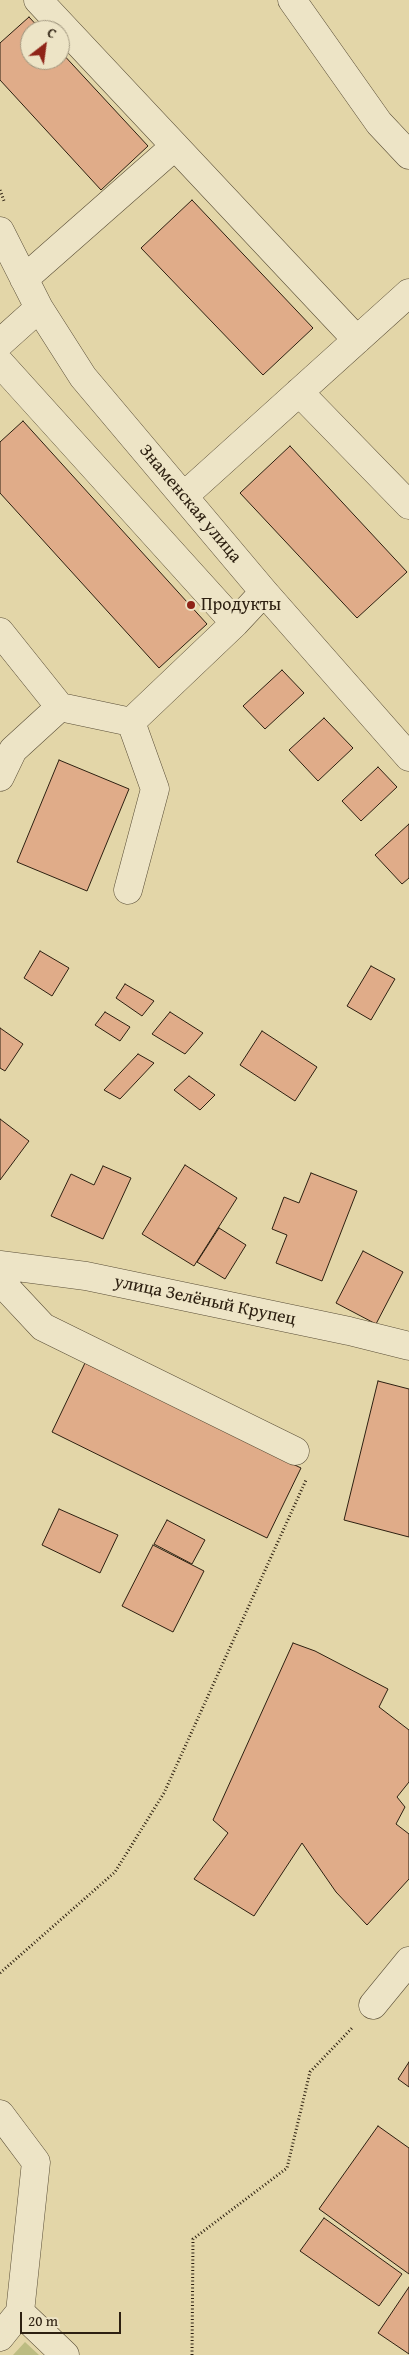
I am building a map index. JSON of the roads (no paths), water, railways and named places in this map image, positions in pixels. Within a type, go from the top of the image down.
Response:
[{"type":"street","points":[[38,0],[174,148],[357,340]]},
{"type":"street","points":[[292,0],[379,123],[409,155]]},
{"type":"street","points":[[24,279],[174,148]]},
{"type":"street","name":"Знаменская улица","points":[[0,232],[39,308],[83,377],[264,592],[409,757]]},
{"type":"street","points":[[184,496],[409,293]]},
{"type":"street","points":[[0,343],[39,308]]},
{"type":"street","points":[[0,363],[235,623]]},
{"type":"street","points":[[299,392],[409,505]]},
{"type":"street","points":[[131,722],[235,623],[264,592]]},
{"type":"street","points":[[0,632],[60,707],[131,722]]},
{"type":"street","points":[[0,777],[13,750],[60,707]]},
{"type":"street","points":[[128,890],[155,789],[131,722]]},
{"type":"street","name":"улица Зелёный Крупец","points":[[0,1265],[86,1276],[339,1329],[409,1346]]},
{"type":"street","points":[[0,1281],[42,1327],[295,1451]]},
{"type":"street","points":[[373,2005],[409,1961]]},
{"type":"street","points":[[0,2114],[36,2162],[20,2312],[0,2337]]},
{"type":"street","points":[[20,2312],[65,2355]]},
{"type":"place","name":"Продукты","points":[[191,605]]}]
